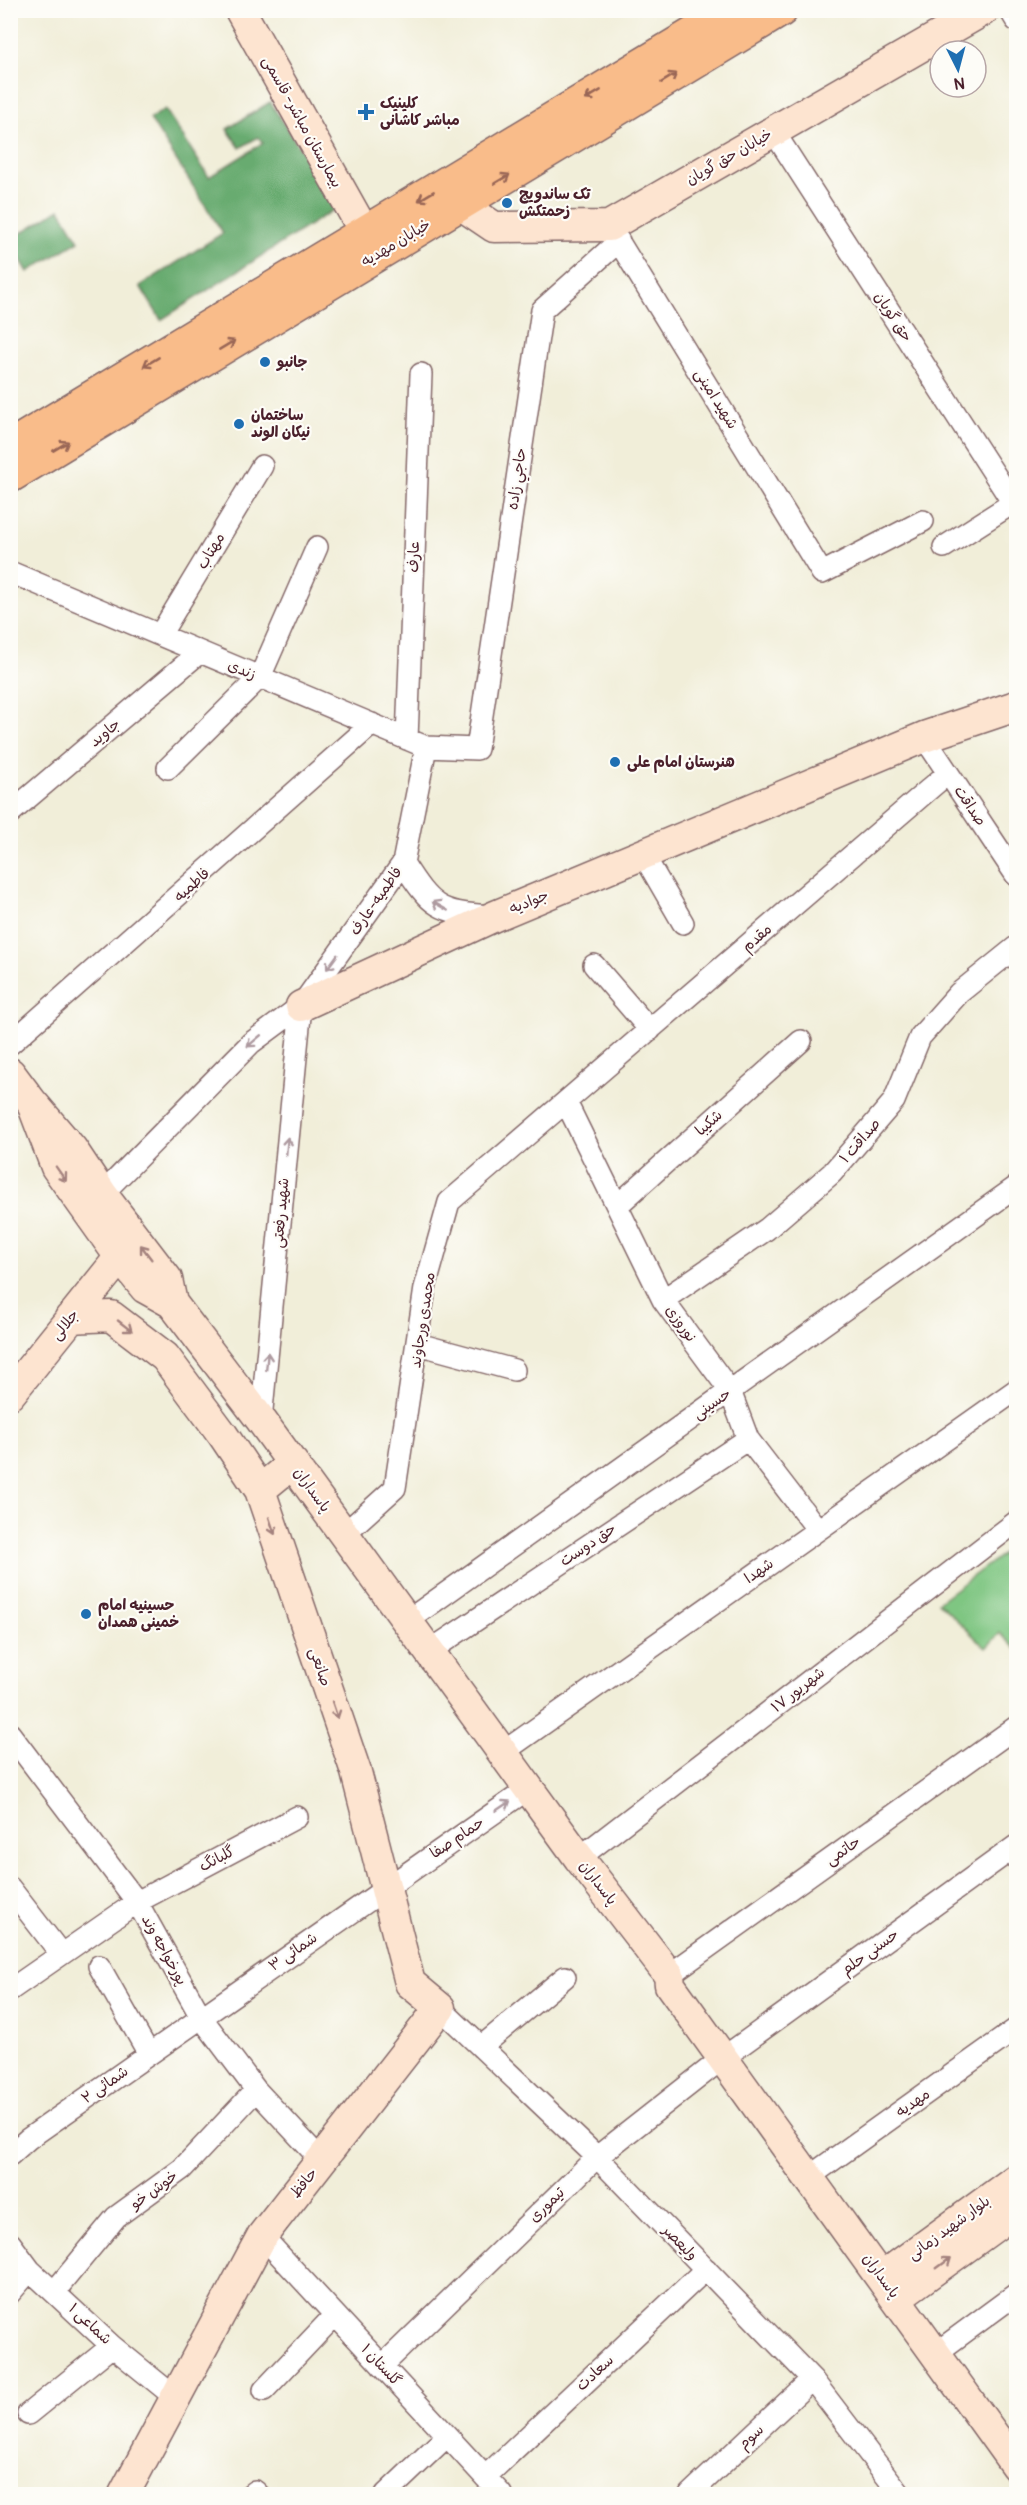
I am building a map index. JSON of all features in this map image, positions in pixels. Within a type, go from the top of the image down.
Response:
[{"type":"main road","name":"بیمارستان مباشر- قاسمی","points":[[240,10],[365,232]]},
{"type":"main road","name":"خیابان مهدیه","points":[[10,447],[733,10]]},
{"type":"main road","name":"خیابان مهدیه","points":[[10,476],[781,10]]},
{"type":"main road","name":"خیابان حق گویان","points":[[460,204],[494,227],[614,234],[774,132],[984,10]]},
{"type":"main road","name":"جوادیه","points":[[301,1006],[495,916],[924,737],[1017,706]]},
{"type":"main road","name":"پاسداران","points":[[10,1073],[72,1149],[102,1194],[166,1279],[172,1303],[261,1420],[579,1858],[669,1975],[670,1985],[1015,2460]]},
{"type":"main road","name":"پاسداران","points":[[31,1101],[56,1167],[145,1288],[172,1303]]},
{"type":"main road","name":"جلالی","points":[[10,1394],[120,1257]]},
{"type":"main road","name":"صانعی","points":[[70,1318],[111,1316],[165,1357],[223,1435],[260,1490],[356,1772],[385,1887]]},
{"type":"main road","points":[[260,1490],[292,1463]]},
{"type":"main road","points":[[385,1887],[410,1983],[440,2008]]},
{"type":"main road","name":"حافظ","points":[[124,2494],[262,2236],[440,2008]]},
{"type":"main road","name":"بلوار شهید زمانی","points":[[889,2288],[1017,2180]]},
{"type":"main road","name":"بلوار شهید زمانی","points":[[889,2288],[1017,2211]]},
{"type":"street","points":[[1010,10],[1017,20]]},
{"type":"street","name":"حق گویان","points":[[774,132],[1015,502],[944,547]]},
{"type":"street","name":"شهید امینی","points":[[614,234],[822,573],[923,521]]},
{"type":"street","name":"حاجي زاده","points":[[477,749],[542,310],[614,234]]},
{"type":"street","name":"عارف","points":[[417,743],[421,374]]},
{"type":"street","name":"مهتاب","points":[[160,635],[262,466]]},
{"type":"street","points":[[168,768],[260,677],[317,547]]},
{"type":"street","name":"زندی","points":[[10,572],[417,743],[477,749]]},
{"type":"street","name":"جاوید","points":[[10,813],[200,652]]},
{"type":"street","name":"فاطمیه","points":[[10,1044],[372,724]]},
{"type":"street","name":"صداقت","points":[[924,737],[1017,875]]},
{"type":"street","name":"فاطمیه-عارف","points":[[301,1006],[403,864],[417,743]]},
{"type":"street","name":"مقدم","points":[[566,1102],[948,773]]},
{"type":"street","points":[[643,854],[682,923]]},
{"type":"street","points":[[403,864],[420,890],[438,907],[461,914],[495,916]]},
{"type":"street","name":"صداقت ۱","points":[[663,1300],[767,1229],[832,1173],[894,1101],[920,1037],[959,993],[1017,947]]},
{"type":"street","points":[[594,965],[650,1030]]},
{"type":"street","name":"جوادیه","points":[[102,1194],[251,1043],[301,1006]]},
{"type":"street","name":"شهید رفعتی","points":[[261,1420],[301,1006]]},
{"type":"street","name":"شکیبا","points":[[618,1205],[801,1041]]},
{"type":"street","name":"نوروزی","points":[[566,1102],[663,1300],[730,1391],[748,1439],[818,1530]]},
{"type":"street","name":"محمدی ورجاوند","points":[[344,1534],[395,1488],[425,1288],[449,1202],[566,1102]]},
{"type":"street","name":"حسینی","points":[[407,1621],[1017,1187]]},
{"type":"street","points":[[418,1344],[514,1370]]},
{"type":"street","name":"شهدا","points":[[502,1753],[1017,1390]]},
{"type":"street","name":"حق دوست","points":[[428,1652],[748,1439]]},
{"type":"street","name":"۱۷ شهریور","points":[[579,1858],[1017,1522]]},
{"type":"street","name":"حاتمی","points":[[669,1975],[1017,1727]]},
{"type":"street","name":"پورخواجه وند","points":[[10,1734],[137,1902],[201,2017],[256,2090],[322,2161]]},
{"type":"street","name":"حمام صفا","points":[[385,1887],[528,1789]]},
{"type":"street","name":"گلبانگ","points":[[13,1984],[137,1902],[297,1817]]},
{"type":"street","name":"حسنی حلم","points":[[723,2058],[1017,1846]]},
{"type":"street","name":"شمائی ۳","points":[[201,2017],[385,1887]]},
{"type":"street","points":[[10,1888],[61,1954]]},
{"type":"street","points":[[99,1966],[149,2055]]},
{"type":"street","points":[[481,2047],[565,1977]]},
{"type":"street","name":"ولیعصر","points":[[440,2008],[597,2157],[812,2379],[900,2494]]},
{"type":"street","name":"شمائی ۲","points":[[10,2155],[28,2139],[201,2017]]},
{"type":"street","name":"مهدیه","points":[[809,2177],[1017,2029]]},
{"type":"street","name":"تیموری","points":[[382,2366],[597,2157],[723,2058]]},
{"type":"street","name":"خوش خو","points":[[55,2291],[116,2217],[182,2169],[256,2090]]},
{"type":"street","name":"گلستان ۱","points":[[262,2236],[501,2494]]},
{"type":"street","name":"شماعی ۱","points":[[10,2243],[30,2270],[112,2346],[176,2398]]},
{"type":"street","name":"سعادت","points":[[484,2477],[706,2269]]},
{"type":"street","points":[[10,2293],[30,2270]]},
{"type":"street","points":[[936,2353],[1017,2294]]},
{"type":"street","points":[[264,2390],[335,2315]]},
{"type":"street","points":[[28,2414],[112,2346]]},
{"type":"street","name":"سوم","points":[[690,2494],[812,2379]]},
{"type":"street","points":[[386,2494],[447,2436]]},
{"type":"street","points":[[251,2494],[255,2491],[258,2494]]},
{"type":"green space","points":[[270,102],[338,207],[161,320],[140,286],[223,233],[150,119],[165,109],[209,177],[263,143],[258,137],[240,148],[227,129]]},
{"type":"green space","points":[[60,209],[79,241],[28,272],[11,244],[11,239]]},
{"type":"green space","points":[[1016,1544],[1016,1649],[1000,1633],[986,1648],[938,1602]]},
{"type":"place","name":"کلینیک مباشر کاشانی","points":[[366,112]]},
{"type":"place","name":"تک ساندویچ زحمتکش","points":[[507,203]]},
{"type":"place","name":"جانبو","points":[[265,362]]},
{"type":"place","name":"ساختمان نیکان الوند","points":[[239,424]]},
{"type":"place","name":"هنرستان امام علی","points":[[615,762]]},
{"type":"place","name":"حسینیه امام خمینی همدان","points":[[86,1614]]}]
